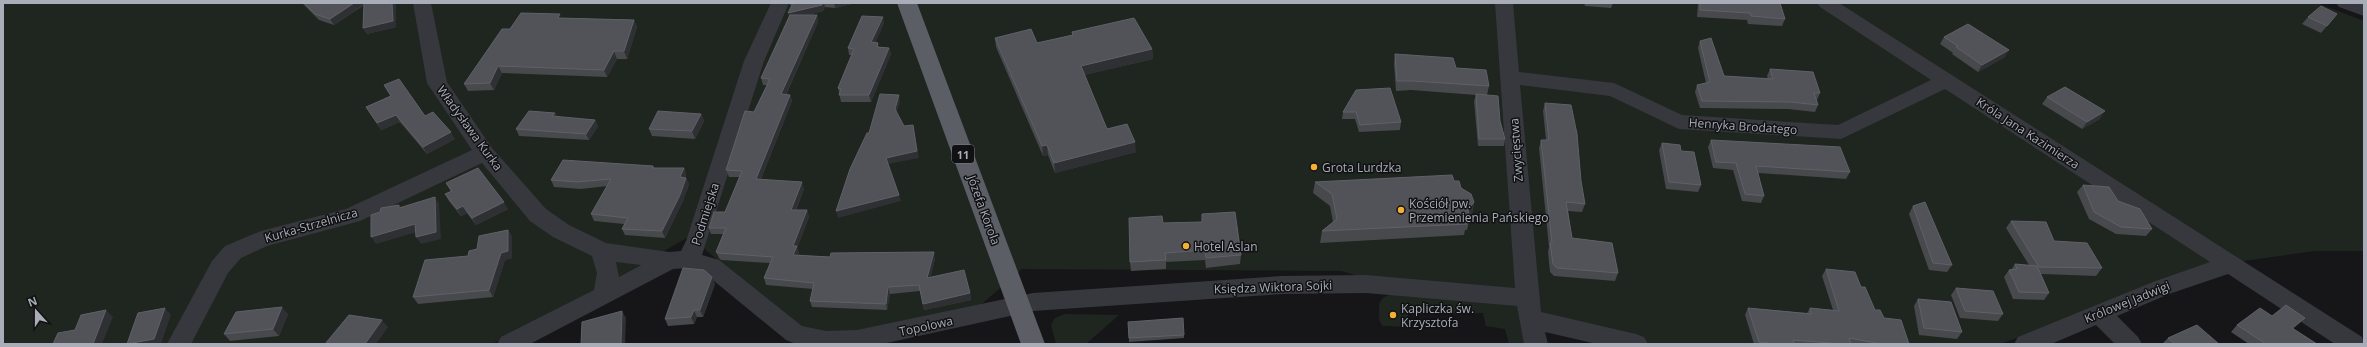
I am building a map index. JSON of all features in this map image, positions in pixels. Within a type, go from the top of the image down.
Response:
[{"type":"highway","name":"Józefa Korola","points":[[907,3],[1019,305]]},
{"type":"highway","name":"11","points":[[1019,305],[1033,344]]},
{"type":"street","name":"Władysława Kurka","points":[[422,3],[437,83],[485,153],[538,215],[561,231],[602,251],[679,260]]},
{"type":"street","name":"Podmiejska","points":[[679,260],[697,241],[754,61],[780,3]]},
{"type":"street","name":"Zwycięstwa","points":[[1504,3],[1529,309],[1536,344]]},
{"type":"street","name":"Króla Jana Kazimierza","points":[[1826,3],[1948,80],[2354,344]]},
{"type":"street","points":[[2345,3],[2364,10]]},
{"type":"street","name":"Henryka Brodatego","points":[[1511,77],[1614,90],[1679,122],[1841,132],[1948,80]]},
{"type":"street","name":"Kurka-Strzelnicza","points":[[179,344],[220,266],[233,252],[260,239],[352,215],[485,153]]},
{"type":"street","points":[[602,251],[608,273],[604,295]]},
{"type":"street","points":[[509,344],[604,295],[679,260]]},
{"type":"street","name":"Topolowa","points":[[679,260],[711,266],[790,338],[826,341],[857,340],[1019,305]]},
{"type":"street","name":"Królowej Jadwigi","points":[[2026,344],[2098,313],[2230,264]]},
{"type":"street","name":"Księdza Wiktora Sojki","points":[[1019,305],[1033,302],[1086,297],[1282,285],[1359,284],[1529,309]]},
{"type":"street","points":[[1529,309],[1550,323],[1636,344]]},
{"type":"street","points":[[2098,313],[2130,344]]},
{"type":"shaded area","points":[[3,3],[2317,3],[2364,21],[2364,251],[2314,251],[2230,263],[2000,344],[1617,344],[1520,322],[1525,344],[1509,344],[1505,329],[1486,326],[1483,313],[1408,314],[1410,327],[1383,326],[1379,316],[1379,309],[1380,302],[1384,297],[1398,294],[1429,296],[1341,271],[1022,269],[976,309],[820,337],[770,307],[690,236],[587,296],[492,344],[3,344]]},
{"type":"shaded area","points":[[1065,314],[1119,315],[1086,344],[1056,344],[1051,325],[1055,318]]},
{"type":"building","points":[[304,3],[354,3],[330,19],[315,14]]},
{"type":"building","points":[[364,3],[392,3],[393,21],[363,28]]},
{"type":"building","points":[[793,3],[823,3],[822,5],[788,13]]},
{"type":"building","points":[[1700,3],[1780,3],[1785,19],[1751,16],[1750,13],[1700,10]]},
{"type":"building","points":[[2321,6],[2337,14],[2327,26],[2308,17]]},
{"type":"building","points":[[521,13],[560,14],[558,18],[634,20],[624,51],[614,51],[604,70],[498,66],[490,83],[464,84],[502,29],[510,29]]},
{"type":"building","points":[[790,15],[817,15],[781,94],[790,95],[756,179],[802,182],[791,210],[807,210],[793,246],[797,246],[793,255],[830,257],[831,253],[934,252],[927,278],[964,270],[970,293],[923,304],[919,285],[888,287],[886,304],[810,301],[814,283],[764,278],[773,257],[716,252],[726,228],[709,228],[714,212],[725,212],[742,171],[726,170],[745,111],[754,112],[770,79],[761,78]]},
{"type":"building","points":[[862,16],[883,17],[871,42],[878,43],[877,47],[889,48],[869,95],[839,95],[841,89],[838,88],[854,49],[848,48]]},
{"type":"building","points":[[1134,18],[1152,49],[1081,66],[1107,129],[1127,124],[1135,142],[1054,163],[1047,145],[1042,146],[995,38],[1031,29],[1037,43],[1073,35],[1072,32]]},
{"type":"building","points":[[1968,24],[2009,50],[1982,65],[1944,37]]},
{"type":"building","points":[[1711,38],[1724,76],[1773,79],[1770,69],[1813,72],[1820,93],[1814,93],[1818,105],[1791,102],[1702,101],[1697,85],[1710,82],[1700,41]]},
{"type":"building","points":[[1395,54],[1453,58],[1456,68],[1486,70],[1489,86],[1397,81]]},
{"type":"building","points":[[399,79],[425,116],[433,112],[451,132],[423,147],[396,115],[377,123],[366,107],[391,96],[384,85]]},
{"type":"building","points":[[2065,87],[2105,111],[2087,122],[2047,97]]},
{"type":"building","points":[[1390,88],[1401,122],[1360,125],[1356,112],[1343,112],[1356,90]]},
{"type":"building","points":[[880,94],[899,95],[895,109],[904,126],[913,125],[917,151],[886,158],[899,195],[836,211],[850,169],[867,133],[869,133]]},
{"type":"building","points":[[1476,94],[1498,96],[1500,121],[1505,139],[1479,139]]},
{"type":"building","points":[[1545,103],[1571,105],[1577,134],[1581,181],[1585,204],[1566,202],[1572,238],[1612,243],[1618,273],[1557,268],[1553,264],[1541,140],[1549,140]]},
{"type":"building","points":[[529,111],[555,113],[552,116],[595,120],[586,134],[516,129]]},
{"type":"building","points":[[658,111],[701,114],[692,131],[649,129]]},
{"type":"building","points":[[1711,140],[1840,147],[1850,172],[1756,166],[1764,196],[1745,194],[1736,163],[1716,162]]},
{"type":"building","points":[[1662,143],[1680,145],[1681,151],[1694,152],[1701,185],[1669,182]]},
{"type":"building","points":[[563,160],[653,166],[653,168],[684,168],[680,177],[686,178],[680,195],[662,231],[622,229],[628,218],[591,214],[611,179],[577,182],[551,180]]},
{"type":"building","points":[[478,168],[504,202],[472,218],[463,206],[457,209],[445,194],[452,191],[446,183]]},
{"type":"building","name":"Kościół pw. Przemienienia Pańskiego","points":[[1452,175],[1454,181],[1459,181],[1461,188],[1471,194],[1474,202],[1468,210],[1470,218],[1465,219],[1467,224],[1322,231],[1337,219],[1332,194],[1315,182]]},
{"type":"building","points":[[2083,185],[2109,187],[2118,201],[2140,209],[2152,229],[2121,227],[2094,212]]},
{"type":"building","points":[[435,197],[436,232],[416,237],[415,224],[371,237],[371,215],[380,212],[381,208],[399,205],[399,208]]},
{"type":"building","points":[[1925,202],[1952,265],[1933,263],[1913,206]]},
{"type":"building","points":[[1235,212],[1241,255],[1206,258],[1205,250],[1165,253],[1166,260],[1130,262],[1129,218],[1162,216],[1163,223],[1202,222],[1202,214]]},
{"type":"building","points":[[2011,221],[2046,222],[2054,241],[2087,243],[2102,268],[2039,267]]},
{"type":"building","points":[[508,230],[508,251],[501,253],[489,290],[413,297],[425,260],[468,256],[469,251],[477,249],[479,236]]},
{"type":"building","points":[[2015,264],[2037,266],[2049,293],[2019,292],[2009,270],[2017,269]]},
{"type":"building","points":[[683,268],[704,270],[712,277],[700,310],[694,310],[691,317],[665,319]]},
{"type":"building","points":[[1826,269],[1855,272],[1861,287],[1865,287],[1875,310],[1880,310],[1884,318],[1901,320],[1909,344],[1882,344],[1849,338],[1851,344],[1793,340],[1794,344],[1759,342],[1748,308],[1811,314],[1810,308],[1839,311]]},
{"type":"building","points":[[1956,288],[1993,291],[2003,314],[1965,311]]},
{"type":"building","points":[[1918,299],[1951,302],[1962,332],[1924,328]]},
{"type":"building","points":[[2286,305],[2305,318],[2292,328],[2317,344],[2266,344],[2237,325],[2260,308],[2272,316]]},
{"type":"building","points":[[282,307],[273,329],[224,334],[236,312]]},
{"type":"building","points":[[165,308],[154,339],[127,344],[138,313]]},
{"type":"building","points":[[106,310],[93,344],[53,344],[58,333],[75,330],[81,315]]},
{"type":"building","points":[[622,311],[621,344],[581,344],[582,322]]},
{"type":"building","points":[[349,315],[382,320],[365,344],[325,344]]},
{"type":"building","points":[[1183,318],[1184,335],[1129,338],[1128,322]]},
{"type":"building","points":[[2197,325],[2219,344],[2175,344],[2168,338]]},
{"type":"place","name":"Grota Lurdzka","points":[[1314,167]]},
{"type":"place","name":"Kościół pw. Przemienienia Pańskiego","points":[[1401,210]]},
{"type":"place","name":"Hotel Aslan","points":[[1186,246]]},
{"type":"place","name":"Kapliczka św. Krzysztofa","points":[[1393,315]]}]
